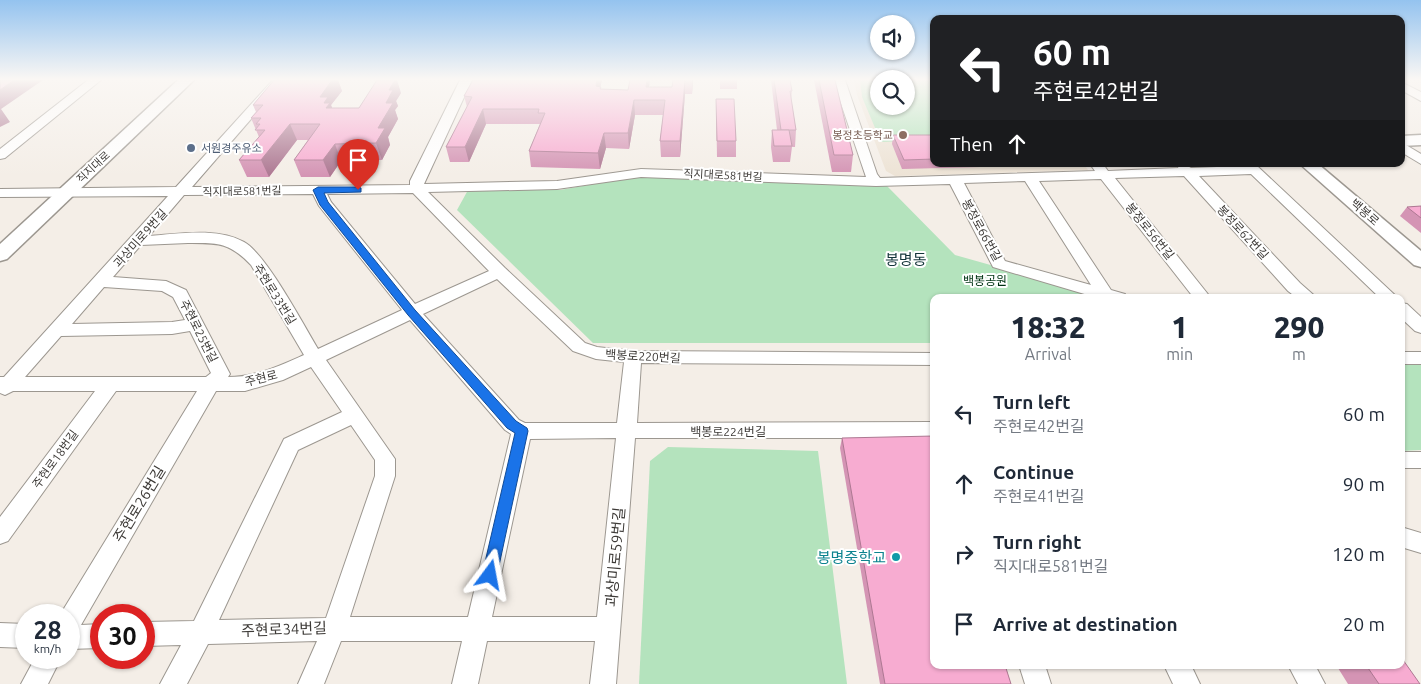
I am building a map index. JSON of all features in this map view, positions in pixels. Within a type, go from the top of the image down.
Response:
[{"type":"street","points":[[0,156],[55,112]]},
{"type":"street","name":"직지대로","points":[[0,255],[153,112]]},
{"type":"street","name":"과상미로9번길","points":[[3,388],[251,112]]},
{"type":"street","points":[[417,189],[417,181],[451,112]]},
{"type":"street","points":[[850,112],[870,174],[876,182]]},
{"type":"street","points":[[1405,141],[1421,140]]},
{"type":"street","points":[[1405,149],[1421,160]]},
{"type":"street","name":"봉정로56번길","points":[[1098,167],[1200,294]]},
{"type":"street","points":[[1251,167],[1386,294]]},
{"type":"street","name":"직지대로581번길","points":[[0,193],[417,189],[557,185],[642,172],[876,182],[1106,176],[1184,168],[1251,167]]},
{"type":"street","name":"백봉로","points":[[1311,167],[1421,261]]},
{"type":"street","name":"봉정로62번길","points":[[1184,168],[1294,287],[1304,294]]},
{"type":"street","name":"봉정로66번길","points":[[1030,178],[1061,226],[1111,294]]},
{"type":"street","name":"봉정로66번길","points":[[955,180],[999,264],[1105,294]]},
{"type":"street","name":"백봉로220번길","points":[[417,189],[499,272],[579,347],[596,353],[633,357],[930,359]]},
{"type":"street","points":[[318,190],[324,203],[412,312],[512,424],[522,431],[465,684]]},
{"type":"street","name":"주현로33번길","points":[[137,241],[221,240],[238,244],[256,262],[314,357]]},
{"type":"street","name":"주현로","points":[[3,388],[245,384],[277,375],[499,272]]},
{"type":"street","name":"주현로25번길","points":[[100,282],[144,283],[166,286],[180,294],[221,374],[210,385]]},
{"type":"street","points":[[1405,312],[1421,327]]},
{"type":"street","points":[[57,330],[172,328],[195,324]]},
{"type":"street","name":"주현로34번길","points":[[155,634],[334,629],[385,476],[385,459],[314,357]]},
{"type":"street","name":"과상미로59번길","points":[[603,684],[633,357]]},
{"type":"street","points":[[1405,358],[1421,358]]},
{"type":"street","name":"주현로18번길","points":[[0,534],[110,385]]},
{"type":"street","name":"주현로26번길","points":[[80,604],[210,385]]},
{"type":"street","points":[[173,684],[201,632],[291,445],[354,415]]},
{"type":"street","name":"백봉로224번길","points":[[522,431],[930,430]]},
{"type":"street","points":[[1405,460],[1421,460]]},
{"type":"street","points":[[1405,538],[1421,543]]},
{"type":"street","points":[[311,684],[334,629],[477,630],[608,628]]},
{"type":"street","points":[[0,635],[15,636]]},
{"type":"street","points":[[34,684],[43,669]]},
{"type":"street","points":[[1033,669],[1038,684]]},
{"type":"street","points":[[1179,669],[1187,684]]},
{"type":"street","points":[[1303,669],[1312,684]]},
{"type":"shaded area","name":"봉정초등학교","points":[[863,112],[870,112],[870,115],[915,115],[915,112],[930,112],[930,167],[1086,167],[1088,170],[895,176],[886,171]]},
{"type":"green space","points":[[868,112],[870,115],[915,115],[915,112],[930,112],[930,140],[881,142]]},
{"type":"green space","name":"백봉공원","points":[[644,175],[887,186],[955,255],[1094,294],[930,294],[930,343],[593,343],[457,210],[468,190],[560,190]]},
{"type":"green space","points":[[1405,360],[1421,360],[1421,450],[1405,451]]},
{"type":"green space","points":[[668,447],[818,451],[847,684],[639,684],[650,461]]},
{"type":"building","points":[[257,112],[388,112],[378,128],[385,128],[376,143],[335,144],[323,160],[294,160],[320,124],[290,124],[261,160],[239,160],[265,130],[255,130],[260,124],[256,124],[261,118],[251,118]]},
{"type":"building","points":[[464,112],[482,112],[465,147],[446,147]]},
{"type":"building","points":[[632,112],[628,133],[604,133],[598,153],[529,151],[545,113],[538,113]]},
{"type":"building","points":[[664,112],[682,112],[680,141],[660,141]]},
{"type":"building","points":[[716,112],[735,112],[736,141],[717,141]]},
{"type":"building","points":[[778,112],[793,112],[796,130],[781,130]]},
{"type":"building","points":[[825,112],[843,112],[853,155],[834,155]]},
{"type":"building","points":[[772,130],[789,130],[792,146],[774,146]]},
{"type":"building","points":[[893,135],[930,135],[930,159],[904,160]]},
{"type":"building","points":[[1421,206],[1421,218],[1407,207]]},
{"type":"building","name":"봉명중학교","points":[[930,436],[930,669],[1006,669],[1011,684],[885,684],[842,438]]},
{"type":"building","points":[[1405,663],[1420,684],[1379,684],[1369,669],[1405,669]]},
{"type":"place","name":"봉정초등학교","points":[[903,135]]},
{"type":"place","name":"서원경주유소","points":[[191,148]]},
{"type":"place","name":"봉명중학교","points":[[896,557]]},
{"type":"district","name":"봉명동","points":[[906,259]]},
{"type":"route","points":[[358,190],[318,190],[324,203],[412,312],[512,424],[522,431],[490,575]]}]
